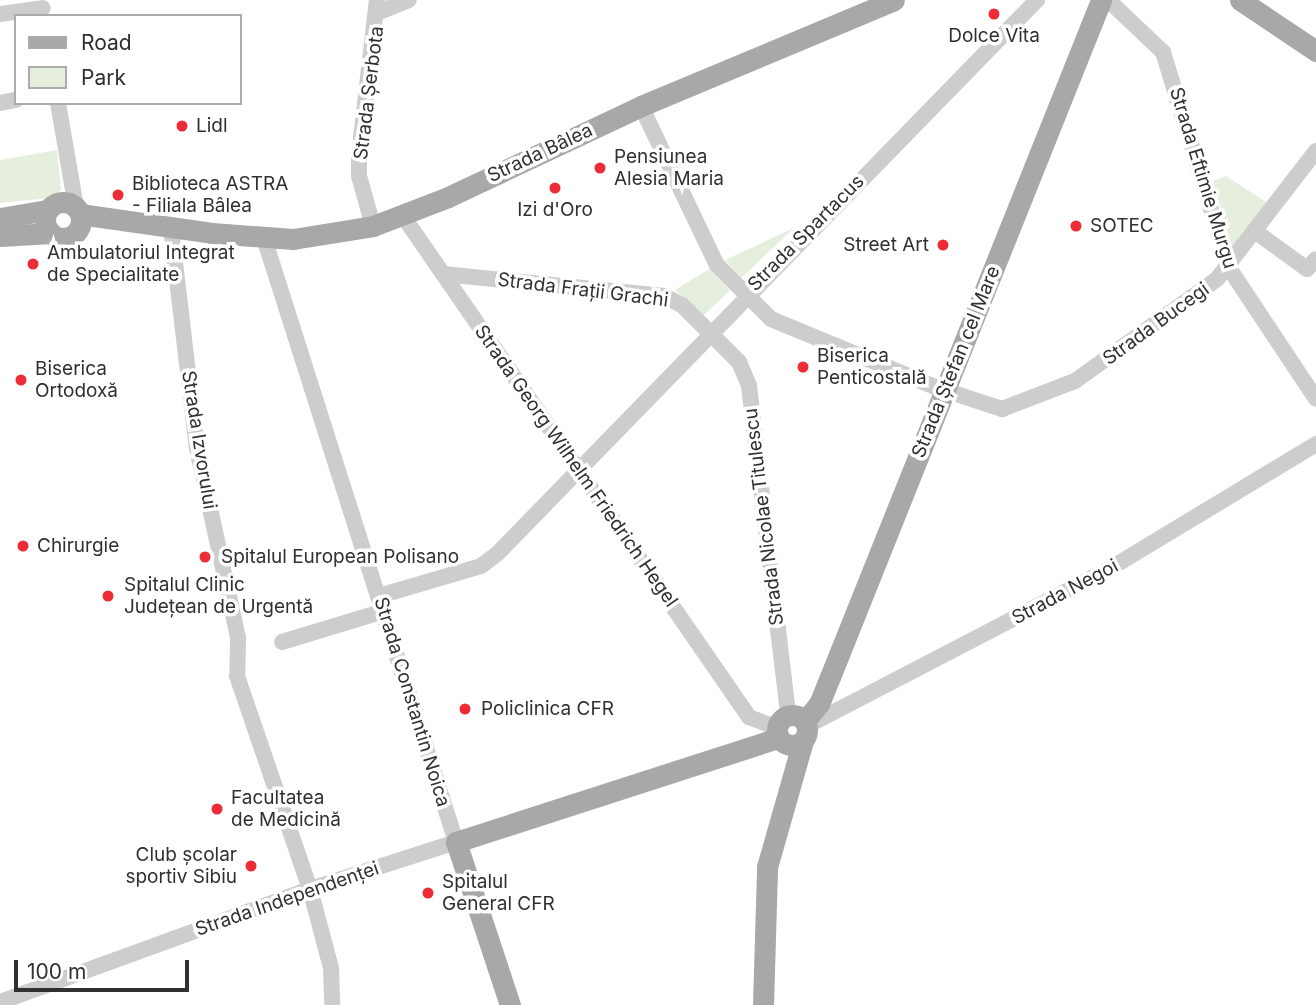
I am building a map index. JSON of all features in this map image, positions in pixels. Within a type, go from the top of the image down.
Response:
[{"type":"main road","name":"Strada Bâlea","points":[[70,208],[171,228],[264,238],[318,238],[373,226],[403,216],[641,106],[894,0]]},
{"type":"main road","name":"Strada Ștefan cel Mare","points":[[763,1005],[767,867],[793,728],[819,704],[1101,0]]},
{"type":"main road","points":[[1240,0],[1316,51]]},
{"type":"main road","points":[[0,218],[70,208]]},
{"type":"main road","points":[[51,233],[46,225],[70,208]]},
{"type":"main road","points":[[0,236],[51,233],[67,237],[70,208]]},
{"type":"main road","points":[[456,842],[743,749],[793,728]]},
{"type":"main road","name":"Strada Constantin Noica","points":[[456,842],[510,1005]]},
{"type":"street","points":[[381,4],[409,0]]},
{"type":"street","name":"Strada Spartacus","points":[[282,642],[489,561],[1037,0]]},
{"type":"street","name":"Strada Eftimie Murgu","points":[[1108,0],[1163,52],[1229,268],[1316,399]]},
{"type":"street","name":"Strada Șerbota","points":[[373,226],[359,176],[359,155],[381,4]]},
{"type":"street","points":[[0,14],[43,8]]},
{"type":"street","points":[[58,105],[70,208]]},
{"type":"street","points":[[641,106],[716,265],[746,295],[779,325],[944,391]]},
{"type":"street","name":"Strada Bucegi","points":[[944,391],[1002,409],[1075,382],[1229,268],[1313,161]]},
{"type":"street","name":"Strada Georg Wilhelm Friedrich Hegel","points":[[403,216],[749,717]]},
{"type":"street","name":"Strada Izvorului","points":[[171,228],[197,448],[238,650],[240,689],[310,889],[331,968],[332,1005]]},
{"type":"street","points":[[1256,232],[1303,267],[1310,267],[1316,259]]},
{"type":"street","name":"Strada Constantin Noica","points":[[264,238],[456,842]]},
{"type":"street","name":"Strada Frații Grachi","points":[[443,274],[664,296],[682,305],[709,333]]},
{"type":"street","name":"Strada Nicolae Titulescu","points":[[709,333],[739,362],[749,386],[793,728]]},
{"type":"street","name":"Strada Negoi","points":[[793,728],[1115,566],[1316,444]]},
{"type":"street","points":[[743,749],[749,717],[793,728]]},
{"type":"street","name":"Strada Independenței","points":[[0,1002],[36,998],[310,889],[456,842]]},
{"type":"green space","points":[[57,150],[61,190],[50,198],[0,203],[0,160]]},
{"type":"green space","points":[[1226,176],[1266,202],[1236,247],[1231,245],[1213,181]]},
{"type":"green space","points":[[794,228],[741,278],[725,260]]},
{"type":"green space","points":[[709,269],[730,290],[703,316],[675,290]]},
{"type":"place","name":"Dolce Vita","points":[[994,14]]},
{"type":"place","name":"Lidl","points":[[182,126]]},
{"type":"place","name":"Pensiunea Alesia Maria","points":[[600,168]]},
{"type":"place","name":"Izi d'Oro","points":[[555,188]]},
{"type":"place","name":"Biblioteca ASTRA - Filiala Bâlea","points":[[118,195]]},
{"type":"place","name":"SOTEC","points":[[1076,226]]},
{"type":"place","name":"Street Art","points":[[943,245]]},
{"type":"place","name":"Ambulatoriul Integrat de Specialitate","points":[[33,264]]},
{"type":"place","name":"Biserica Penticostală","points":[[803,367]]},
{"type":"place","name":"Biserica Ortodoxă","points":[[21,380]]},
{"type":"place","name":"Chirurgie","points":[[23,546]]},
{"type":"place","name":"Spitalul European Polisano","points":[[205,557]]},
{"type":"place","name":"Spitalul Clinic Județean de Urgentă","points":[[108,596]]},
{"type":"place","name":"Policlinica CFR","points":[[465,709]]},
{"type":"place","name":"Facultatea de Medicină","points":[[217,809]]},
{"type":"place","name":"Club școlar sportiv Sibiu","points":[[251,866]]},
{"type":"place","name":"Spitalul General CFR","points":[[428,893]]}]
